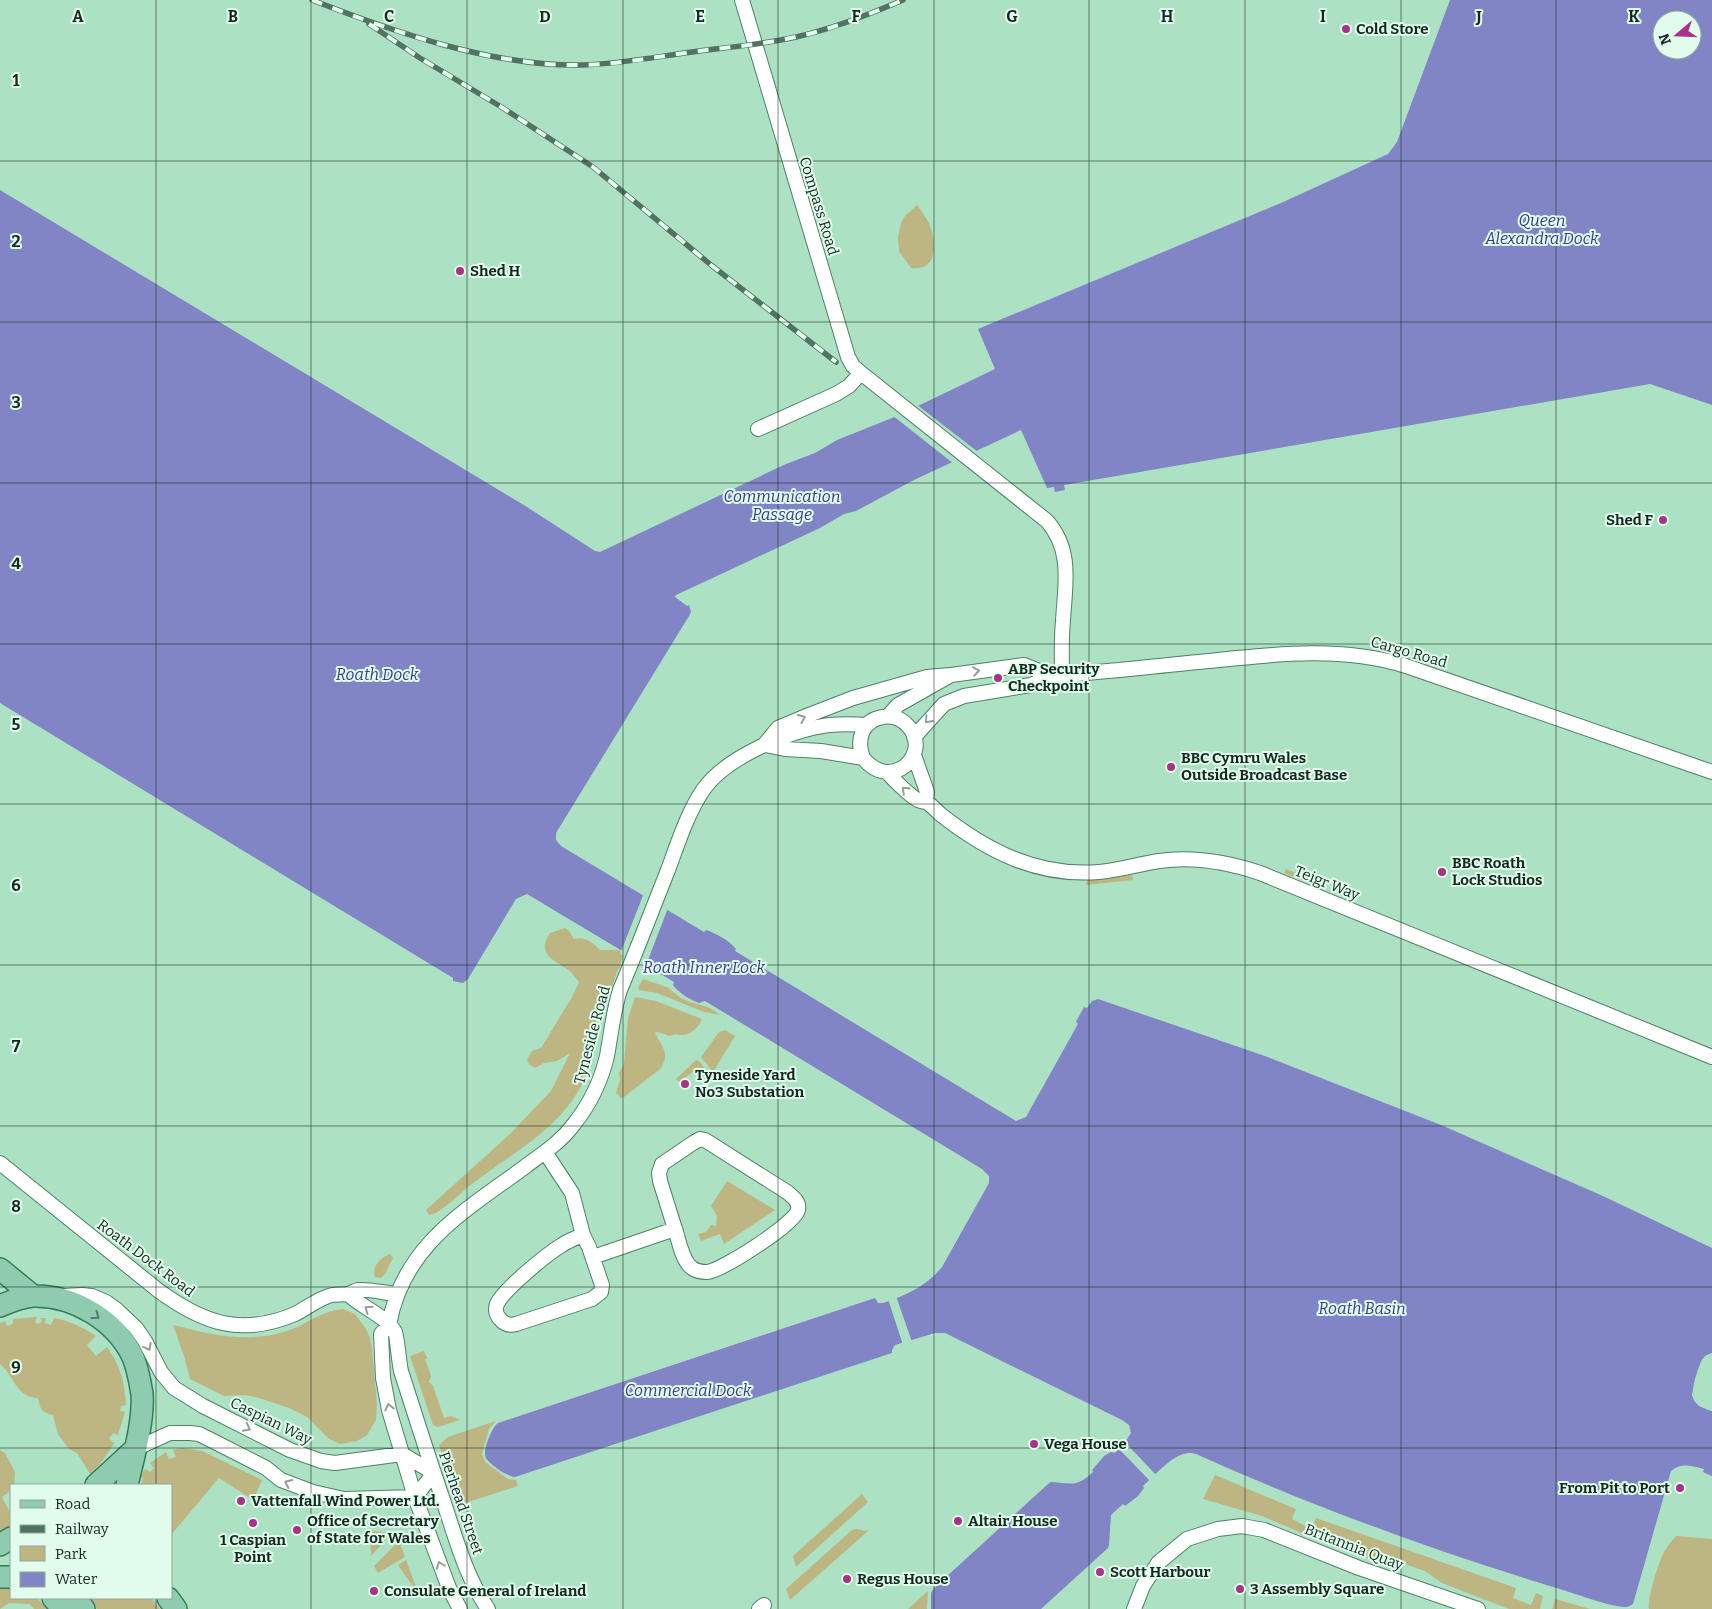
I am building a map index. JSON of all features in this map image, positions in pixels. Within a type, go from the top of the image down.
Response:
[{"type":"main road","points":[[0,1269],[42,1297]]},
{"type":"main road","points":[[0,1306],[16,1299],[42,1297],[82,1306],[117,1334],[133,1357],[140,1380],[142,1404],[127,1484]]},
{"type":"main road","points":[[97,1484],[135,1450]]},
{"type":"main road","points":[[55,1599],[63,1609]]},
{"type":"street","name":"Compass Road","points":[[742,0],[848,357],[853,366],[1047,520],[1054,529],[1065,557],[1066,568],[1057,676]]},
{"type":"street","points":[[758,429],[836,394],[849,386],[861,373]]},
{"type":"street","name":"Cargo Road","points":[[1057,676],[1282,654],[1359,655],[1406,666],[1712,772]]},
{"type":"street","points":[[764,745],[778,728],[818,711],[853,698],[927,677],[1024,665],[1057,676]]},
{"type":"street","points":[[888,716],[898,705],[950,675]]},
{"type":"street","points":[[914,736],[944,704],[964,696],[1031,685],[1057,676]]},
{"type":"street","points":[[888,716],[904,722],[911,728],[914,736],[915,749],[910,761],[900,769],[887,772],[869,766],[860,750],[862,732],[867,725],[873,720],[888,716]]},
{"type":"street","points":[[764,745],[800,732],[830,725],[867,725]]},
{"type":"street","points":[[764,745],[785,749],[822,751],[863,758]]},
{"type":"street","name":"Tyneside Road","points":[[389,1325],[396,1294],[404,1276],[420,1252],[443,1228],[558,1142],[573,1126],[589,1104],[606,1058],[614,1011],[620,990],[692,811],[711,781],[733,763],[764,745]]},
{"type":"street","points":[[914,755],[927,792],[926,802]]},
{"type":"street","name":"Teigr Way","points":[[887,772],[917,800],[926,802],[982,844],[1011,859],[1039,868],[1077,872],[1099,872],[1158,861],[1186,859],[1214,860],[1237,865],[1712,1057]]},
{"type":"street","points":[[700,1140],[705,1140],[787,1192],[795,1198],[798,1204],[798,1211],[795,1217],[785,1226],[727,1264],[707,1272],[692,1268],[686,1262],[675,1229],[659,1173],[662,1164],[692,1143],[700,1140]]},
{"type":"street","points":[[545,1152],[572,1193],[582,1235],[593,1257],[602,1286],[601,1292],[598,1296],[512,1325],[507,1325],[497,1316],[497,1304],[516,1282],[561,1245],[582,1235]]},
{"type":"street","name":"Roath Dock Road","points":[[0,1163],[178,1304],[211,1321],[231,1324],[267,1322],[296,1313],[332,1295],[348,1294],[358,1290],[396,1294]]},
{"type":"street","points":[[593,1257],[675,1229]]},
{"type":"street","name":"Caspian Way","points":[[42,1297],[82,1294],[106,1302],[136,1328],[145,1340],[161,1372],[174,1388],[203,1406],[290,1450],[321,1461],[335,1463],[402,1454]]},
{"type":"street","points":[[348,1294],[389,1325],[381,1334],[383,1378],[389,1410],[415,1497],[449,1588],[460,1609]]},
{"type":"street","name":"Pierhead Street","points":[[389,1325],[396,1333],[398,1360],[467,1570],[479,1596],[488,1609]]},
{"type":"street","points":[[135,1450],[170,1433],[199,1434],[266,1468],[281,1480],[313,1492],[344,1498],[415,1497]]},
{"type":"street","points":[[402,1454],[434,1472],[415,1497]]},
{"type":"street","name":"Britannia Quay","points":[[1134,1609],[1143,1586],[1158,1563],[1187,1539],[1218,1528],[1242,1526],[1264,1530],[1359,1568],[1478,1609]]},
{"type":"green space","points":[[917,205],[930,226],[934,250],[930,262],[926,266],[911,268],[899,251],[898,237],[901,223],[905,216]]},
{"type":"green space","points":[[1286,869],[1316,881],[1314,885],[1284,873]]},
{"type":"green space","points":[[1132,875],[1133,880],[1086,885],[1087,880]]},
{"type":"green space","points":[[565,928],[574,939],[588,940],[600,950],[619,950],[623,955],[613,985],[603,993],[597,1012],[590,1053],[594,1055],[583,1082],[568,1106],[547,1128],[523,1148],[472,1184],[445,1207],[429,1215],[426,1210],[511,1133],[551,1091],[570,1053],[557,1061],[544,1063],[535,1068],[527,1060],[532,1051],[541,1048],[579,982],[571,972],[549,957],[546,952],[546,941],[550,933]]},
{"type":"green space","points":[[643,979],[667,987],[681,998],[708,1007],[721,1015],[704,1012],[657,993],[639,990],[638,988]]},
{"type":"green space","points":[[635,997],[656,1001],[702,1019],[698,1027],[688,1034],[670,1036],[655,1033],[663,1047],[665,1060],[663,1065],[621,1098],[616,1093],[620,1080],[619,1073],[624,1064],[628,1018]]},
{"type":"green space","points":[[725,1030],[735,1036],[713,1072],[701,1057],[719,1032]]},
{"type":"green space","points":[[696,1060],[700,1062],[709,1074],[705,1076],[698,1068],[679,1082],[676,1079]]},
{"type":"green space","points":[[727,1181],[775,1210],[724,1244],[720,1234],[701,1241],[698,1234],[706,1232],[711,1225],[716,1226],[717,1216],[711,1206]]},
{"type":"green space","points":[[390,1254],[393,1258],[385,1274],[381,1278],[375,1277],[374,1270],[376,1266],[383,1257]]},
{"type":"green space","points":[[343,1309],[355,1314],[370,1338],[377,1405],[376,1420],[367,1435],[357,1441],[340,1444],[329,1439],[307,1417],[289,1408],[256,1397],[244,1395],[224,1396],[190,1379],[173,1325],[217,1335],[261,1337],[290,1330],[323,1314]]},
{"type":"green space","points":[[37,1317],[35,1323],[40,1324],[42,1320],[40,1318],[46,1318],[45,1323],[51,1325],[54,1318],[76,1325],[96,1336],[87,1345],[96,1356],[107,1347],[121,1375],[126,1405],[121,1406],[120,1411],[125,1412],[118,1435],[113,1433],[109,1439],[114,1443],[104,1459],[90,1474],[77,1453],[69,1449],[58,1434],[53,1415],[42,1410],[38,1398],[31,1397],[20,1390],[0,1364],[0,1323],[5,1321],[7,1326],[13,1324],[13,1319]]},
{"type":"green space","points":[[424,1351],[431,1376],[429,1382],[433,1386],[444,1418],[451,1416],[460,1420],[438,1427],[433,1425],[410,1356]]},
{"type":"green space","points":[[496,1421],[489,1429],[482,1454],[485,1462],[508,1479],[516,1480],[518,1486],[459,1505],[439,1445],[448,1437]]},
{"type":"green space","points":[[182,1448],[202,1451],[262,1480],[253,1500],[219,1478],[172,1534],[172,1484],[141,1484],[143,1478],[141,1476],[145,1469],[150,1472],[154,1468],[150,1463],[166,1452],[169,1459],[176,1457],[173,1450]]},
{"type":"green space","points":[[0,1450],[5,1453],[15,1472],[14,1484],[10,1484],[9,1492],[2,1497],[10,1512],[10,1527],[0,1532]]},
{"type":"green space","points":[[1215,1475],[1296,1509],[1292,1519],[1307,1527],[1304,1534],[1262,1516],[1203,1499]]},
{"type":"green space","points":[[862,1494],[868,1502],[796,1567],[793,1556]]},
{"type":"green space","points":[[1316,1518],[1516,1588],[1513,1598],[1531,1605],[1536,1593],[1543,1596],[1540,1609],[1509,1609],[1442,1583],[1425,1571],[1396,1561],[1375,1561],[1308,1536]]},
{"type":"green space","points":[[855,1529],[868,1531],[790,1600],[786,1589]]},
{"type":"green space","points":[[370,1531],[391,1534],[371,1556]]},
{"type":"green space","points":[[1676,1536],[1712,1539],[1712,1609],[1649,1609],[1659,1563],[1665,1550]]},
{"type":"green space","points":[[399,1541],[405,1557],[378,1573],[374,1566]]},
{"type":"green space","points":[[406,1560],[419,1595],[398,1565]]},
{"type":"green space","points":[[0,1588],[10,1588],[10,1599],[37,1599],[49,1609],[34,1609],[30,1604],[9,1603],[0,1609]]},
{"type":"green space","points":[[928,1591],[927,1609],[908,1609]]},
{"type":"green space","points":[[89,1599],[152,1599],[160,1609],[97,1609]]},
{"type":"green space","points":[[1555,1599],[1590,1609],[1552,1609]]},
{"type":"water","points":[[1450,0],[1712,0],[1712,405],[1650,384],[1064,485],[1065,490],[1055,492],[1054,487],[1047,488],[1021,430],[914,480],[856,511],[844,514],[820,528],[676,595],[675,597],[687,606],[689,605],[691,612],[556,833],[556,840],[561,846],[704,932],[706,930],[715,933],[730,943],[736,949],[735,951],[1016,1121],[1026,1117],[1078,1024],[1076,1022],[1084,1007],[1087,1008],[1092,1001],[1098,999],[1265,1056],[1441,1125],[1603,1196],[1712,1248],[1712,1353],[1700,1363],[1695,1379],[1693,1398],[1698,1405],[1712,1411],[1712,1476],[1703,1472],[1704,1469],[1691,1466],[1679,1466],[1671,1471],[1633,1604],[1620,1607],[1601,1602],[1462,1558],[1328,1509],[1196,1454],[1189,1453],[1175,1458],[1168,1463],[1143,1486],[1144,1488],[1138,1496],[1125,1506],[1123,1504],[1111,1515],[1108,1548],[1041,1609],[931,1609],[931,1593],[934,1588],[1048,1484],[1051,1482],[1074,1483],[1087,1477],[1093,1472],[1092,1470],[1104,1456],[1111,1452],[1115,1453],[1131,1433],[1129,1425],[1122,1420],[945,1333],[935,1333],[895,1345],[892,1353],[515,1477],[499,1470],[488,1461],[485,1455],[488,1439],[498,1423],[875,1298],[878,1303],[883,1303],[915,1290],[942,1267],[989,1183],[989,1176],[982,1169],[705,1001],[699,1003],[688,998],[673,985],[674,982],[527,894],[516,899],[468,979],[463,983],[453,981],[453,978],[0,703],[0,190],[527,507],[595,551],[600,552],[786,464],[815,453],[837,440],[897,416],[995,369],[978,329],[1281,203],[1388,154],[1397,142]]},
{"type":"pier","points":[[916,404],[978,452],[954,464],[892,415]]},
{"type":"pier","points":[[644,893],[668,908],[645,968],[620,954]]},
{"type":"pier","points":[[896,1296],[912,1342],[903,1345],[888,1299]]},
{"type":"pier","points":[[1712,1353],[1712,1356],[1704,1361],[1695,1393],[1700,1404],[1712,1409],[1712,1411],[1699,1406],[1692,1395],[1702,1360],[1705,1356]]},
{"type":"pier","points":[[1125,1439],[1124,1441],[1157,1476],[1161,1473],[1151,1482],[1117,1447]]},
{"type":"railway","points":[[312,0],[410,35],[480,54],[549,64],[583,65],[760,43],[809,34],[836,26],[903,0]]},
{"type":"railway","points":[[369,24],[593,167],[711,265],[836,362]]},
{"type":"place","name":"Cold Store","points":[[1346,29]]},
{"type":"place","name":"Shed H","points":[[460,271]]},
{"type":"place","name":"Shed F","points":[[1663,520]]},
{"type":"place","name":"ABP Security Checkpoint","points":[[998,678]]},
{"type":"place","name":"BBC Cymru Wales Outside Broadcast Base","points":[[1171,767]]},
{"type":"place","name":"BBC Roath Lock Studios","points":[[1442,872]]},
{"type":"place","name":"Tyneside Yard No3 Substation","points":[[685,1084]]},
{"type":"place","name":"Vega House","points":[[1034,1444]]},
{"type":"place","name":"From Pit to Port","points":[[1680,1488]]},
{"type":"place","name":"Vattenfall Wind Power Ltd.","points":[[241,1501]]},
{"type":"place","name":"Altair House","points":[[958,1521]]},
{"type":"place","name":"1 Caspian Point","points":[[253,1523]]},
{"type":"place","name":"Office of Secretary of State for Wales","points":[[297,1530]]},
{"type":"place","name":"Scott Harbour","points":[[1100,1572]]},
{"type":"place","name":"Regus House","points":[[847,1579]]},
{"type":"place","name":"3 Assembly Square","points":[[1240,1589]]},
{"type":"place","name":"Consulate General of Ireland","points":[[374,1591]]},
{"type":"water label","name":"Queen Alexandra Dock","points":[[1542,229]]},
{"type":"water label","name":"Communication Passage","points":[[782,505]]},
{"type":"water label","name":"Roath Dock","points":[[377,674]]},
{"type":"water label","name":"Roath Inner Lock","points":[[704,967]]},
{"type":"water label","name":"Roath Basin","points":[[1362,1308]]},
{"type":"water label","name":"Commercial Dock","points":[[688,1390]]}]
